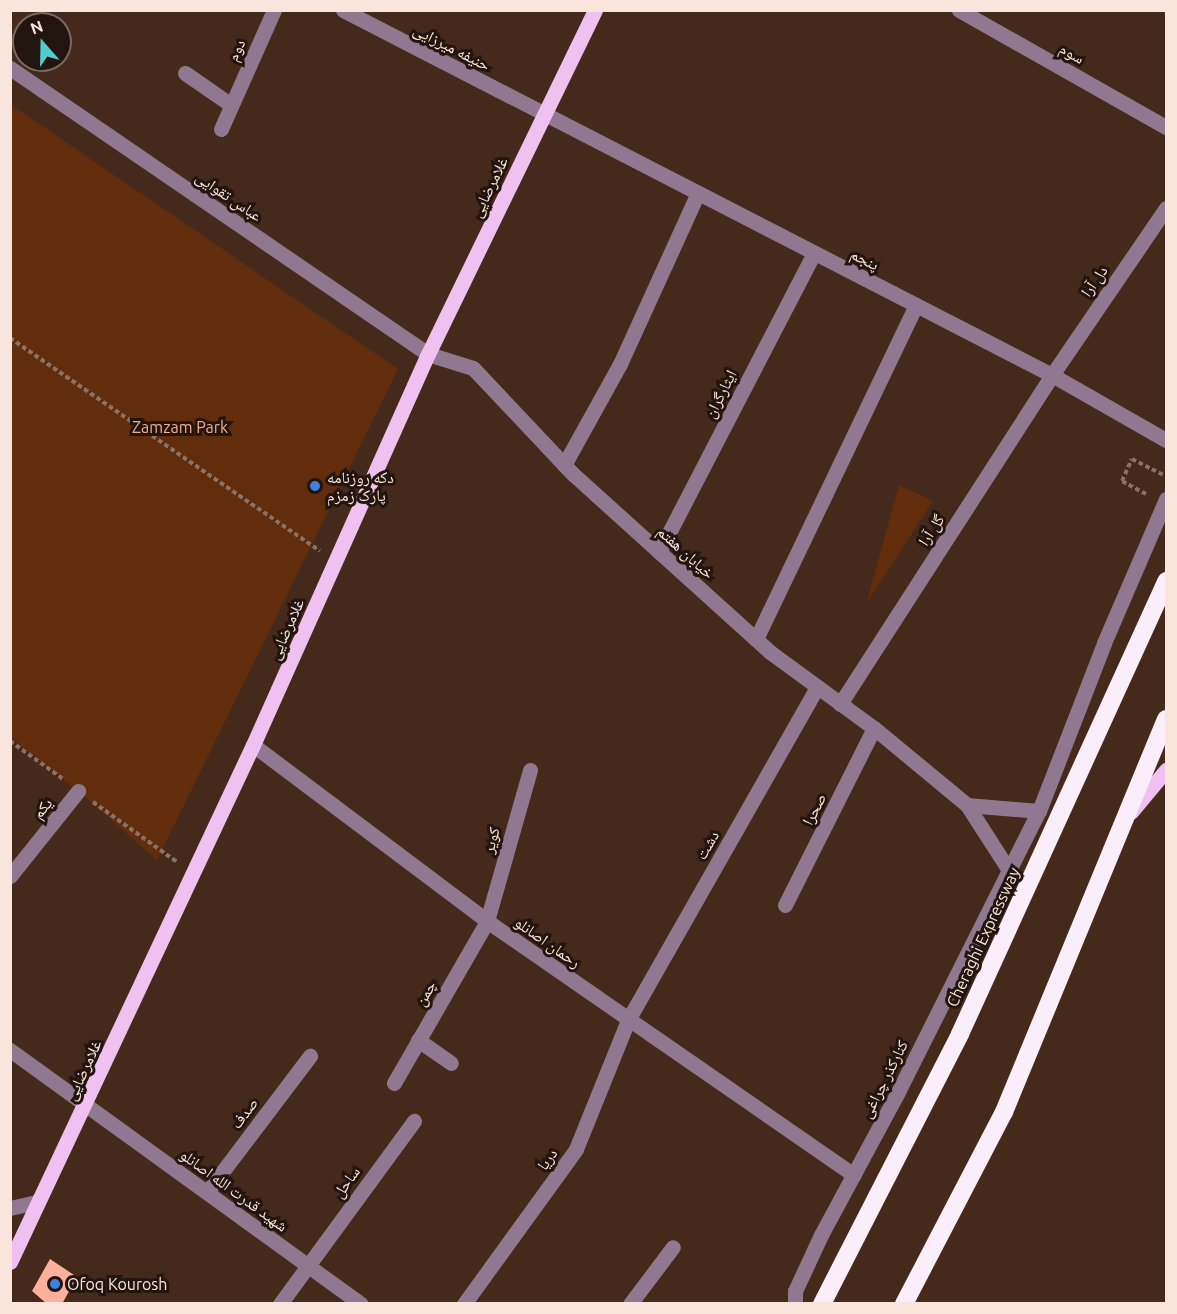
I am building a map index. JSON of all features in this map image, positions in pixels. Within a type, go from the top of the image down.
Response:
[{"type":"highway","name":"Cheraghi Expressway","points":[[822,1304],[964,1025],[1167,581]]},
{"type":"highway","points":[[904,1304],[1004,1112],[1167,719]]},
{"type":"main road","name":"غلامرضایی","points":[[10,1262],[194,874],[428,354],[596,10]]},
{"type":"main road","points":[[1128,816],[1167,770]]},
{"type":"street","name":"دوم","points":[[221,129],[274,10]]},
{"type":"street","name":"حنیفه میرزایی","points":[[343,10],[545,114]]},
{"type":"street","name":"سوم","points":[[959,10],[1167,127]]},
{"type":"street","name":"عباس تقوایی","points":[[10,68],[428,354]]},
{"type":"street","points":[[185,73],[231,105]]},
{"type":"street","name":"پنجم","points":[[545,114],[1052,375],[1167,440]]},
{"type":"street","points":[[564,465],[620,364],[698,193]]},
{"type":"street","name":"دل آرا","points":[[1052,375],[1167,208]]},
{"type":"street","name":"ایثارگران","points":[[659,552],[814,253]]},
{"type":"street","points":[[756,639],[916,305]]},
{"type":"street","name":"خیابان هفتم","points":[[428,354],[473,368],[564,465],[756,639],[874,728],[967,805],[1010,872]]},
{"type":"street","name":"گل آرا","points":[[840,704],[1052,375]]},
{"type":"street","name":"کنارکذر چراغی","points":[[795,1304],[795,1291],[1039,811],[1104,643],[1165,502]]},
{"type":"street","name":"دشت","points":[[628,1020],[817,687]]},
{"type":"street","name":"صحرا","points":[[785,905],[874,728]]},
{"type":"street","name":"رحمان اصانلو","points":[[253,745],[487,921],[854,1175]]},
{"type":"street","name":"کویر","points":[[487,921],[530,770]]},
{"type":"street","name":"یکم","points":[[10,876],[15,859],[78,791]]},
{"type":"street","points":[[967,805],[1039,811]]},
{"type":"street","name":"چمن","points":[[394,1083],[487,921]]},
{"type":"street","name":"دریا","points":[[464,1304],[576,1149],[628,1020]]},
{"type":"street","points":[[418,1040],[452,1063]]},
{"type":"street","name":"شهید قدرت الله اصانلو","points":[[10,1050],[361,1304]]},
{"type":"street","name":"صدف","points":[[207,1192],[310,1056]]},
{"type":"street","name":"ساحل","points":[[280,1304],[414,1120]]},
{"type":"street","points":[[10,1208],[37,1202]]},
{"type":"street","points":[[630,1304],[672,1247]]},
{"type":"path","points":[[10,338],[335,561]]},
{"type":"path","points":[[1165,502],[1122,481],[1132,459],[1167,476]]},
{"type":"path","points":[[10,741],[194,874]]},
{"type":"green space","name":"Zamzam Park","points":[[10,104],[398,369],[157,860],[78,791],[11,737]]},
{"type":"green space","points":[[899,485],[933,501],[866,604]]},
{"type":"building","name":"Ofoq Kourosh","points":[[50,1259],[77,1277],[62,1304],[47,1304],[32,1291]]},
{"type":"place","name":"دکه روزنامه پارک زمزم","points":[[315,486]]},
{"type":"place","name":"Ofoq Kourosh","points":[[55,1284]]}]
